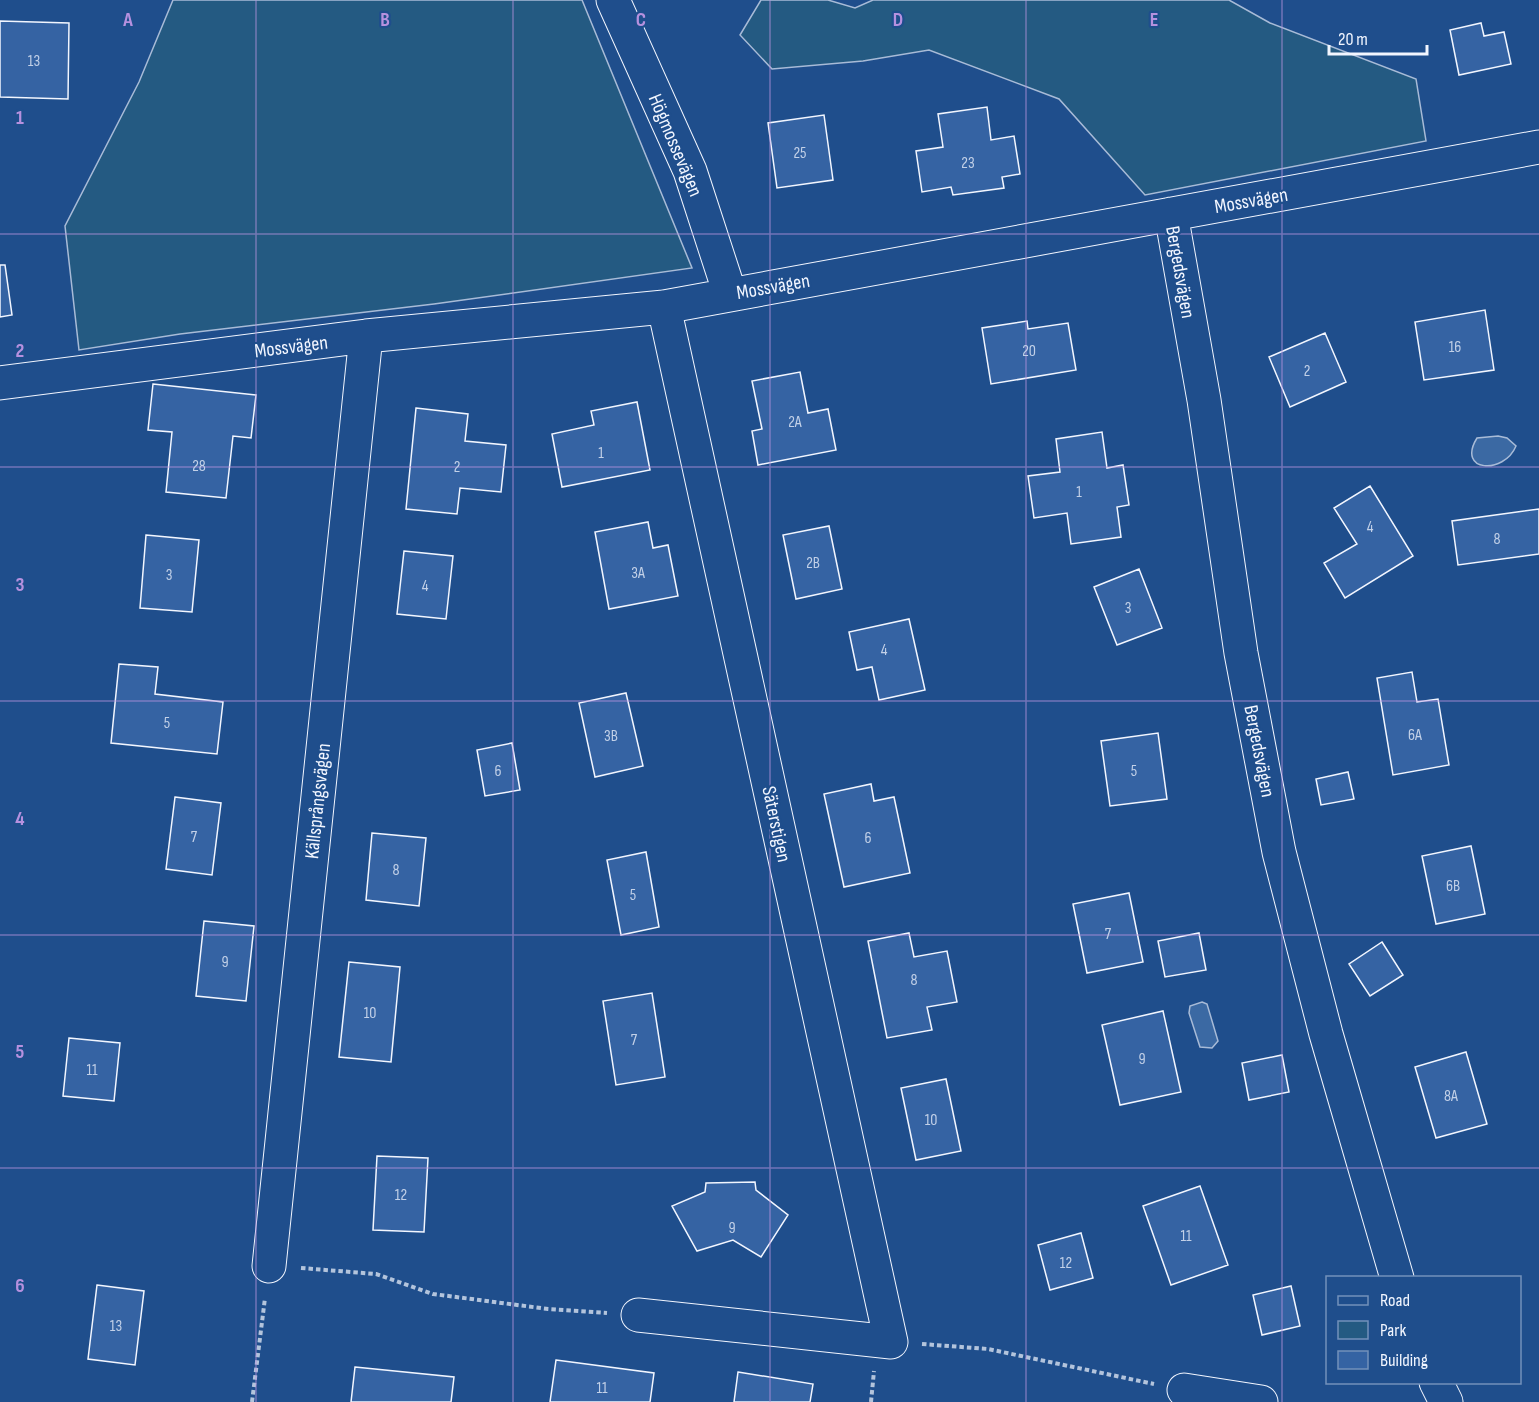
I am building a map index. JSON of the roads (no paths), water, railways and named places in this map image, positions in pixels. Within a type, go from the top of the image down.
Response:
[{"type":"street","name":"Högmossevägen","points":[[613,0],[690,171],[730,294]]},
{"type":"street","name":"Mossvägen","points":[[0,383],[366,336],[664,307],[1539,147]]},
{"type":"street","name":"Bergedsvägen","points":[[1171,214],[1204,400],[1241,653],[1279,852],[1326,1034],[1396,1276]]},
{"type":"street","name":"Säterstigen","points":[[638,1315],[891,1342],[664,307]]},
{"type":"street","name":"Källsprångsvägen","points":[[269,1266],[366,336]]},
{"type":"street","points":[[1437,1384],[1446,1402]]},
{"type":"street","points":[[1184,1390],[1261,1402]]}]
